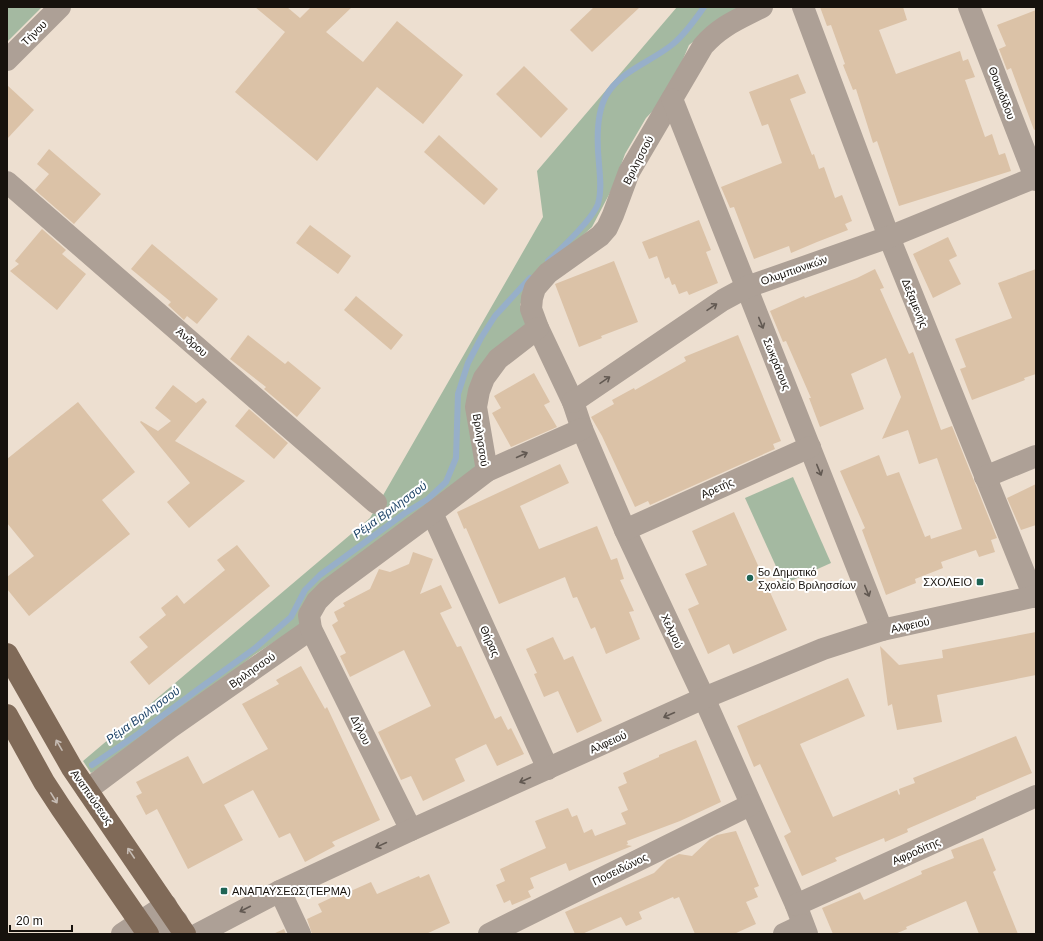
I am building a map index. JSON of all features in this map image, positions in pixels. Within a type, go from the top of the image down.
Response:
[{"type":"main road","name":"Αναπαύσεως","points":[[7,654],[66,758],[176,920]]},
{"type":"main road","points":[[7,715],[61,808],[141,931]]},
{"type":"street","name":"Τήνου","points":[[7,60],[60,7]]},
{"type":"street","name":"Βριλησσού","points":[[87,790],[171,727],[311,629],[309,615],[321,596],[487,471],[476,407],[479,391],[484,378],[498,359],[538,328],[531,309],[535,288],[548,274],[600,236],[607,228],[629,172],[703,46],[711,36],[722,28],[762,7]]},
{"type":"street","name":"Δεξαμενής","points":[[803,7],[889,237],[985,477],[1035,596]]},
{"type":"street","name":"Θουκιδίδου","points":[[968,7],[1036,178]]},
{"type":"street","name":"Σωκράτους","points":[[672,99],[882,630]]},
{"type":"street","name":"Ολυμπιονικών","points":[[572,402],[723,300],[746,287],[889,237],[1036,178]]},
{"type":"street","name":"Άνδρου","points":[[7,182],[376,503]]},
{"type":"street","name":"Χελμού","points":[[538,328],[572,402],[624,530],[704,698],[750,805],[798,925]]},
{"type":"street","points":[[487,471],[582,429]]},
{"type":"street","name":"Αρετής","points":[[624,530],[810,447]]},
{"type":"street","points":[[985,477],[1036,456]]},
{"type":"street","name":"Θήρας","points":[[432,513],[548,769]]},
{"type":"street","name":"Αλφειού","points":[[198,934],[280,891],[411,830],[704,698],[823,649],[882,630],[1035,596]]},
{"type":"street","name":"Δήλου","points":[[311,629],[411,830]]},
{"type":"street","name":"Αφροδίτης","points":[[798,925],[1036,796]]},
{"type":"street","name":"Ποσειδώνος","points":[[489,934],[750,805]]},
{"type":"street","points":[[280,891],[300,934]]},
{"type":"street","points":[[141,931],[176,920]]},
{"type":"green space","points":[[7,7],[42,7],[7,42]]},
{"type":"green space","points":[[677,7],[744,7],[725,17],[689,45],[668,95],[646,118],[625,154],[613,187],[592,227],[544,271],[525,293],[520,305],[532,319],[486,365],[480,464],[305,622],[254,655],[137,747],[91,773],[83,761],[370,518],[543,217],[537,171]]},
{"type":"green space","points":[[793,477],[831,563],[784,584],[745,498]]},
{"type":"building","points":[[255,7],[287,7],[300,18],[311,7],[352,7],[326,32],[363,62],[397,21],[463,75],[423,124],[377,87],[317,161],[235,92],[285,32]]},
{"type":"building","points":[[594,7],[640,7],[592,52],[570,30]]},
{"type":"building","points":[[820,7],[903,7],[907,20],[879,30],[896,74],[960,51],[963,61],[968,59],[975,77],[965,80],[985,137],[992,134],[999,155],[1005,153],[1011,171],[899,206],[877,141],[873,143],[856,89],[853,90],[843,65],[845,64],[831,25],[827,26]]},
{"type":"building","points":[[1036,10],[1036,129],[1034,130],[1011,68],[1007,70],[999,49],[1006,46],[997,25]]},
{"type":"building","points":[[524,66],[568,109],[541,138],[496,94]]},
{"type":"building","points":[[798,74],[806,93],[790,99],[819,169],[824,167],[835,198],[842,195],[852,221],[845,224],[848,230],[791,253],[789,246],[754,259],[734,207],[730,208],[721,187],[782,163],[768,124],[762,126],[749,92]]},
{"type":"building","points":[[7,85],[34,110],[7,139]]},
{"type":"building","points":[[439,135],[498,189],[484,205],[424,152]]},
{"type":"building","points":[[49,149],[101,194],[74,224],[35,190],[49,174],[37,164]]},
{"type":"building","points":[[699,220],[711,250],[706,252],[718,283],[689,295],[687,291],[679,294],[675,284],[672,285],[669,277],[665,279],[657,256],[649,259],[642,242]]},
{"type":"building","points":[[310,225],[351,256],[338,274],[296,243]]},
{"type":"building","points":[[42,229],[66,250],[62,254],[86,274],[57,310],[10,271],[19,264],[15,261]]},
{"type":"building","points":[[948,237],[957,256],[949,260],[961,284],[933,298],[913,254]]},
{"type":"building","points":[[152,244],[218,299],[197,324],[187,316],[184,320],[168,305],[171,302],[131,269]]},
{"type":"building","points":[[614,261],[638,322],[601,336],[602,338],[579,347],[555,284]]},
{"type":"building","points":[[875,269],[884,288],[880,289],[909,354],[913,352],[941,430],[952,426],[997,538],[991,540],[995,552],[979,557],[976,550],[941,562],[943,568],[915,579],[916,583],[886,595],[862,530],[865,528],[840,471],[879,455],[887,476],[899,472],[925,537],[930,535],[931,539],[962,529],[937,458],[919,464],[908,430],[882,439],[901,397],[886,358],[851,374],[864,409],[820,427],[809,398],[811,398],[786,341],[783,342],[770,311],[804,296],[805,298],[857,278]]},
{"type":"building","points":[[1036,269],[1036,374],[1024,378],[1025,380],[972,400],[960,369],[966,367],[955,339],[1012,318],[998,283]]},
{"type":"building","points":[[356,296],[403,335],[391,350],[344,310]]},
{"type":"building","points":[[248,335],[285,364],[288,361],[321,388],[297,417],[264,389],[266,387],[230,359]]},
{"type":"building","points":[[738,335],[781,441],[773,444],[775,449],[650,505],[648,501],[635,507],[602,436],[591,417],[614,404],[612,400],[634,388],[635,390],[686,361],[684,357]]},
{"type":"building","points":[[534,373],[550,402],[544,405],[557,427],[511,447],[492,413],[501,408],[494,396]]},
{"type":"building","points":[[173,385],[196,403],[203,398],[207,402],[175,441],[245,481],[189,528],[167,502],[190,483],[140,422],[141,421],[158,431],[171,421],[155,408]]},
{"type":"building","points":[[78,402],[135,472],[102,500],[130,534],[29,616],[7,589],[7,577],[34,556],[7,523],[7,459]]},
{"type":"building","points":[[249,409],[288,443],[274,459],[235,426]]},
{"type":"building","points":[[560,464],[569,483],[520,506],[539,549],[597,526],[611,560],[617,558],[624,579],[620,580],[634,611],[629,612],[640,639],[606,654],[595,627],[591,629],[577,597],[573,598],[565,577],[499,604],[466,528],[464,529],[457,512]]},
{"type":"building","points":[[1036,484],[1036,525],[1021,530],[1007,498]]},
{"type":"building","points":[[734,512],[787,630],[733,654],[729,644],[708,654],[688,609],[699,604],[685,574],[707,565],[692,531]]},
{"type":"building","points":[[237,545],[270,586],[149,685],[130,662],[148,647],[139,637],[166,615],[161,608],[177,595],[184,604],[225,570],[217,560]]},
{"type":"building","points":[[413,552],[433,559],[420,594],[441,585],[452,608],[440,613],[457,647],[461,646],[495,719],[501,716],[508,730],[511,728],[524,754],[497,766],[486,744],[455,759],[465,781],[423,801],[411,776],[401,780],[378,732],[431,706],[404,650],[350,677],[340,656],[346,653],[332,625],[338,621],[334,612],[345,606],[343,603],[370,589],[379,569],[390,572],[409,564]]},
{"type":"building","points":[[1036,632],[1036,675],[937,695],[942,722],[897,730],[892,704],[888,706],[880,646],[899,665],[943,658],[942,650]]},
{"type":"building","points":[[553,637],[564,660],[573,656],[602,721],[577,733],[558,691],[544,697],[534,674],[537,673],[526,649]]},
{"type":"building","points":[[301,666],[325,709],[327,707],[380,820],[332,842],[335,846],[305,862],[290,833],[279,838],[253,790],[224,805],[243,840],[188,869],[157,809],[146,815],[136,796],[142,793],[136,782],[188,756],[203,784],[268,749],[242,704],[279,684],[276,680]]},
{"type":"building","points":[[848,678],[865,716],[800,744],[833,817],[897,790],[899,795],[899,789],[915,783],[913,778],[1016,736],[1032,773],[907,829],[908,832],[885,842],[884,838],[835,858],[837,861],[802,876],[784,836],[791,832],[760,764],[754,767],[737,726]]},
{"type":"building","points":[[696,740],[721,802],[680,821],[627,841],[628,844],[626,845],[632,846],[569,871],[566,863],[530,878],[534,888],[528,891],[531,897],[512,905],[510,900],[504,903],[496,885],[505,881],[500,869],[546,848],[535,821],[568,808],[572,817],[577,815],[584,833],[592,829],[595,836],[626,824],[621,813],[628,810],[618,787],[627,783],[623,773],[659,757],[659,755]]},
{"type":"building","points":[[736,831],[759,886],[754,888],[758,897],[746,902],[756,924],[734,934],[695,934],[679,897],[674,899],[673,897],[639,912],[642,919],[626,926],[621,917],[582,934],[575,934],[565,912],[654,873],[667,860],[679,854],[692,856],[710,839],[717,835]]},
{"type":"building","points":[[983,838],[996,870],[993,872],[1018,934],[979,934],[966,901],[906,927],[907,929],[895,934],[833,934],[822,908],[860,892],[864,900],[922,874],[921,871],[954,858],[951,850]]},
{"type":"building","points":[[429,874],[450,923],[426,934],[312,934],[307,919],[322,912],[318,904],[371,882],[377,894],[419,876],[420,878]]},
{"type":"building","points":[[284,929],[286,934],[273,934]]},
{"type":"waterway","name":"Ρέμα Βριλησσού","points":[[548,261],[583,226],[595,211],[598,204],[600,194],[598,129],[600,111],[606,96],[612,87],[628,73],[673,44],[690,27],[704,7]]},
{"type":"waterway","name":"Ρέμα Βριλησσού","points":[[92,765],[138,734],[254,649],[291,617],[305,590],[320,575],[405,513],[428,499],[446,482],[456,458],[458,394],[468,363],[495,316],[530,278]]},
{"type":"place","name":"5ο Δημοτικό Σχολείο Βριλησσίων","points":[[750,578]]},
{"type":"place","name":"ΣΧΟΛΕΙΟ","points":[[980,582]]},
{"type":"place","name":"ΑΝΑΠΑΥΣΕΩΣ(ΤΕΡΜΑ)","points":[[224,891]]}]
